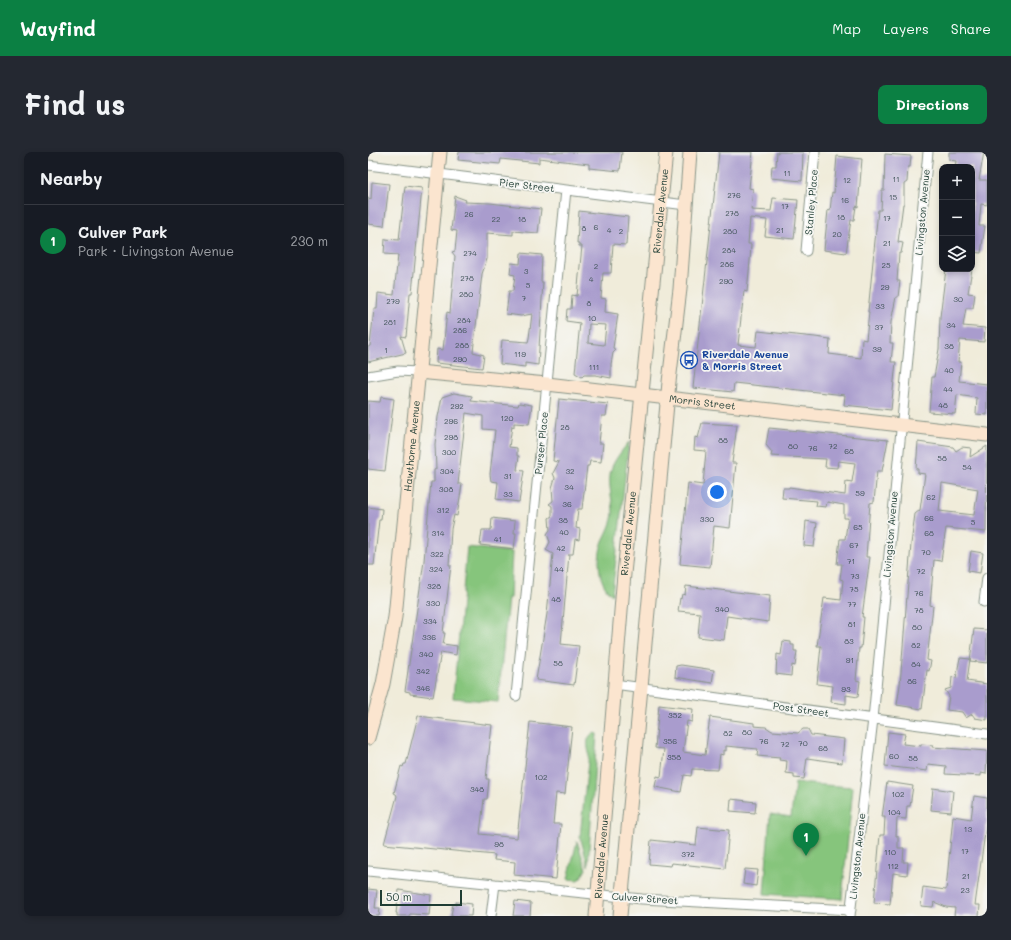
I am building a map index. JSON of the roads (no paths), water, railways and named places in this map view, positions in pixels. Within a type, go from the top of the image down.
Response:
[{"type":"main road","name":"Hawthorne Avenue","points":[[368,738],[370,721],[384,684],[395,617],[440,152]]},
{"type":"main road","name":"Riverdale Avenue","points":[[596,916],[624,574],[666,152]]},
{"type":"main road","points":[[620,916],[668,398],[680,289],[690,152]]},
{"type":"main road","name":"Morris Street","points":[[418,372],[547,384],[987,435]]},
{"type":"street","name":"Stanley Place","points":[[806,251],[815,152]]},
{"type":"street","name":"Livingston Avenue","points":[[851,913],[873,719],[928,152]]},
{"type":"street","name":"Pier Street","points":[[368,165],[686,204]]},
{"type":"street","name":"Purser Place","points":[[516,696],[566,190]]},
{"type":"street","points":[[368,376],[398,371],[418,372]]},
{"type":"street","points":[[984,602],[987,578]]},
{"type":"street","name":"Post Street","points":[[614,684],[987,734]]},
{"type":"street","name":"Culver Street","points":[[368,871],[622,897],[851,913]]},
{"type":"street","points":[[491,916],[495,884]]},
{"type":"place","name":"Riverdale Avenue & Morris Street","points":[[689,360]]},
{"type":"place","name":"Culver Park","points":[[806,856]]}]
